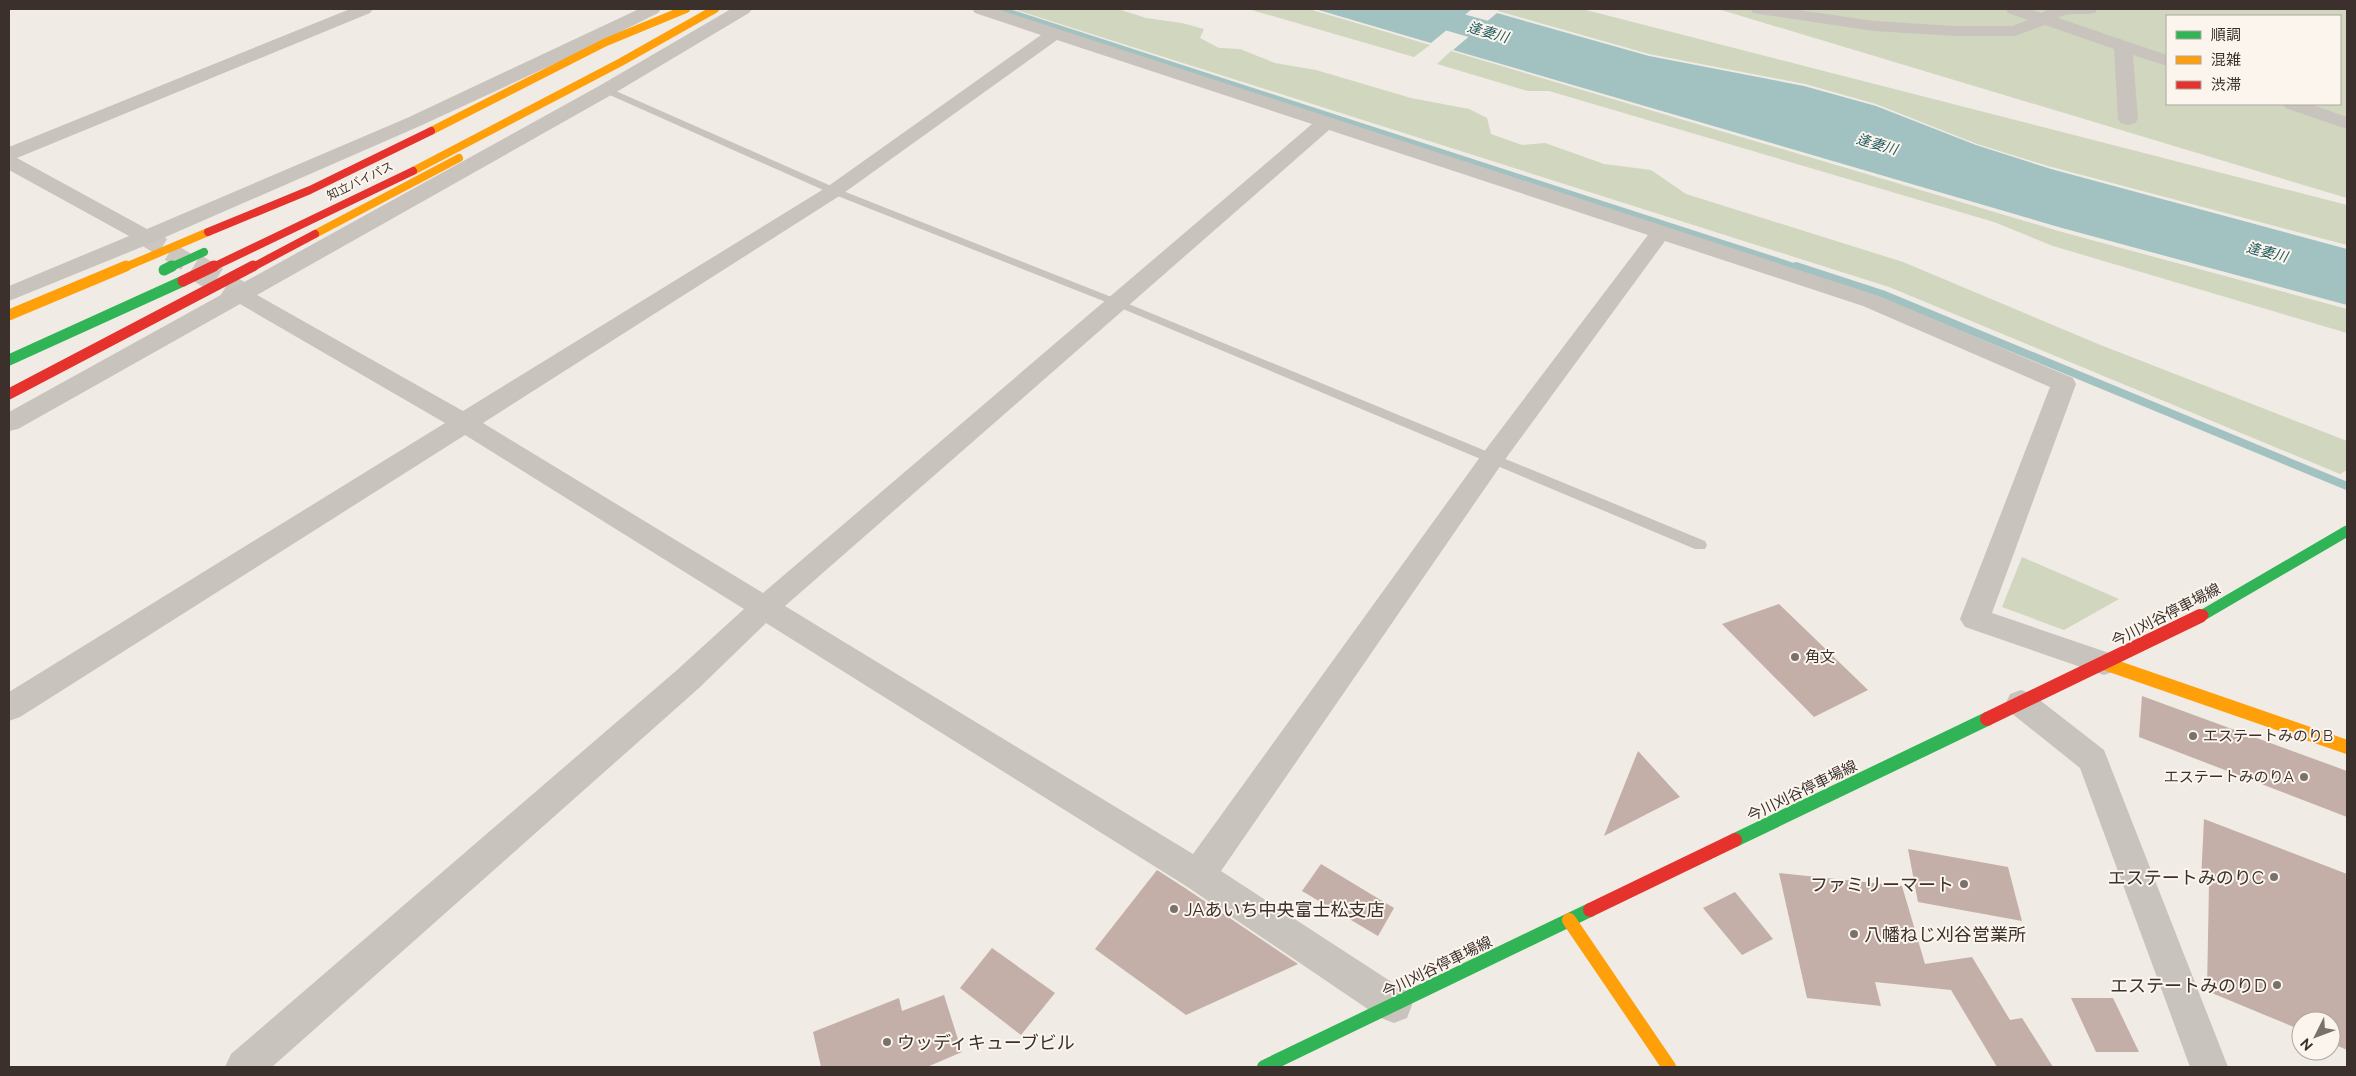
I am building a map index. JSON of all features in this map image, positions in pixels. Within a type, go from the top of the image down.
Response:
[{"type":"main road","name":"知立バイパス","points":[[300,206],[480,119],[686,9]]},
{"type":"main road","points":[[9,315],[310,190],[446,124],[606,42],[686,9]]},
{"type":"main road","name":"知立バイパス","points":[[9,360],[183,281],[423,166],[715,9]]},
{"type":"main road","points":[[9,394],[487,143],[512,119]]},
{"type":"main road","points":[[160,272],[216,246]]},
{"type":"main road","name":"今川刈谷停車場線","points":[[1264,1067],[2197,618],[2347,532]]},
{"type":"main road","points":[[2104,663],[2216,700],[2347,747]]},
{"type":"main road","points":[[1569,920],[1669,1067]]},
{"type":"street","points":[[9,154],[364,9]]},
{"type":"street","points":[[9,294],[404,128],[505,82],[652,9]]},
{"type":"street","points":[[9,423],[606,90],[743,9]]},
{"type":"street","points":[[981,9],[1871,301],[2064,384],[1976,619],[2104,663]]},
{"type":"street","points":[[1759,9],[1874,26],[1955,31],[2016,31],[2054,12]]},
{"type":"street","points":[[1825,20],[1842,9]]},
{"type":"street","points":[[2014,9],[2054,12],[2090,9]]},
{"type":"street","points":[[2054,12],[2123,46],[2166,61]]},
{"type":"street","points":[[9,708],[466,424],[834,191],[1055,34]]},
{"type":"street","points":[[2123,46],[2128,119]]},
{"type":"street","points":[[2295,105],[2347,123]]},
{"type":"street","points":[[244,1067],[688,679],[764,608],[1115,302],[1325,123]]},
{"type":"street","points":[[9,162],[146,237]]},
{"type":"street","points":[[1198,875],[1492,459],[1660,233]]},
{"type":"street","points":[[239,294],[466,424],[1198,875],[1394,1004]]},
{"type":"street","points":[[2021,703],[2093,760],[2209,1067]]},
{"type":"lane","points":[[606,90],[834,191],[1115,302],[1700,545]]},
{"type":"green space","points":[[1013,9],[1118,9],[1146,18],[1182,23],[1204,29],[1200,38],[1219,48],[1240,49],[1275,63],[1316,70],[1411,98],[1469,109],[1487,118],[1491,134],[1522,145],[1545,143],[1604,164],[1651,170],[1686,194],[1903,262],[2098,344],[2347,441],[2347,470],[2340,474],[1889,287]]},
{"type":"green space","points":[[1248,9],[1309,9],[1430,45],[1414,57]]},
{"type":"green space","points":[[1500,9],[1582,9],[2347,205],[2347,245],[2048,166],[1977,144],[1876,104],[1805,84],[1649,54],[1498,11]]},
{"type":"green space","points":[[1718,9],[2347,9],[2347,198]]},
{"type":"green space","points":[[1451,51],[2062,232],[2347,309],[2347,333],[2053,246],[1994,222],[1549,91],[1528,91],[1437,64]]},
{"type":"green space","points":[[2022,557],[2119,599],[2064,630],[2002,607]]},
{"type":"water","points":[[1315,9],[1472,9],[1431,43]]},
{"type":"water","points":[[1497,13],[1649,56],[1804,86],[1876,106],[1976,145],[2051,169],[2347,249],[2347,305],[2062,228],[1453,50]]},
{"type":"building","name":"角文","points":[[1779,604],[1868,690],[1814,717],[1722,624]]},
{"type":"building","points":[[2142,696],[2347,771],[2347,817],[2139,737]]},
{"type":"building","points":[[1638,751],[1680,797],[1604,836]]},
{"type":"building","points":[[2204,819],[2347,874],[2347,1050],[2341,1047],[2341,1011],[2291,1011],[2291,1026],[2207,991],[2209,883],[2201,880]]},
{"type":"building","name":"ファミリーマート","points":[[1908,849],[2008,867],[2022,921],[1918,902]]},
{"type":"building","points":[[1321,864],[1394,908],[1378,936],[1302,891]]},
{"type":"building","name":"JAあいち中央富士松支店","points":[[1157,870],[1298,964],[1186,1015],[1095,949]]},
{"type":"building","name":"八幡ねじ刈谷営業所","points":[[1779,873],[1902,886],[1925,964],[1972,957],[2010,1020],[2022,1018],[2053,1067],[1997,1067],[1951,990],[1875,982],[1881,1006],[1807,998]]},
{"type":"building","points":[[1735,892],[1773,939],[1742,955],[1703,908]]},
{"type":"building","points":[[992,948],[1055,993],[1021,1035],[960,988]]},
{"type":"building","name":"ウッディキューブビル","points":[[944,995],[962,1052],[927,1067],[821,1067],[813,1032],[899,998],[902,1011]]},
{"type":"building","points":[[2071,998],[2113,998],[2139,1052],[2096,1052]]},
{"type":"waterway","points":[[1000,9],[1800,268]]},
{"type":"waterway","name":"逢妻川","points":[[1408,9],[1552,50]]},
{"type":"waterway","points":[[1796,266],[1882,294],[2347,486]]},
{"type":"tunnel","points":[[146,237],[196,268]]},
{"type":"tunnel","points":[[194,266],[239,294]]},
{"type":"traffic: fast","points":[[164,270],[204,252]]},
{"type":"traffic: fast","points":[[9,360],[183,281]]},
{"type":"traffic: fast","points":[[2203,615],[2347,531]]},
{"type":"traffic: fast","points":[[1735,840],[1987,719]]},
{"type":"traffic: fast","points":[[1264,1067],[1590,910]]},
{"type":"traffic: slow","points":[[431,131],[606,42],[686,9]]},
{"type":"traffic: slow","points":[[413,171],[621,62],[715,9]]},
{"type":"traffic: slow","points":[[315,234],[459,158]]},
{"type":"traffic: slow","points":[[9,315],[208,232]]},
{"type":"traffic: slow","points":[[2104,663],[2347,747]]},
{"type":"traffic: slow","points":[[1569,920],[1669,1067]]},
{"type":"traffic: jam","points":[[208,232],[310,190],[431,131]]},
{"type":"traffic: jam","points":[[183,281],[413,171]]},
{"type":"traffic: jam","points":[[9,394],[315,234]]},
{"type":"traffic: jam","points":[[1987,719],[2203,615]]},
{"type":"traffic: jam","points":[[1590,910],[1735,840]]},
{"type":"place","name":"角文","points":[[1795,657]]},
{"type":"place","name":"エステートみのりB","points":[[2193,736]]},
{"type":"place","name":"エステートみのりA","points":[[2304,777]]},
{"type":"place","name":"エステートみのりC","points":[[2274,877]]},
{"type":"place","name":"ファミリーマート","points":[[1964,884]]},
{"type":"place","name":"JAあいち中央富士松支店","points":[[1174,909]]},
{"type":"place","name":"八幡ねじ刈谷営業所","points":[[1854,934]]},
{"type":"place","name":"エステートみのりD","points":[[2277,985]]},
{"type":"place","name":"ウッディキューブビル","points":[[887,1042]]}]
